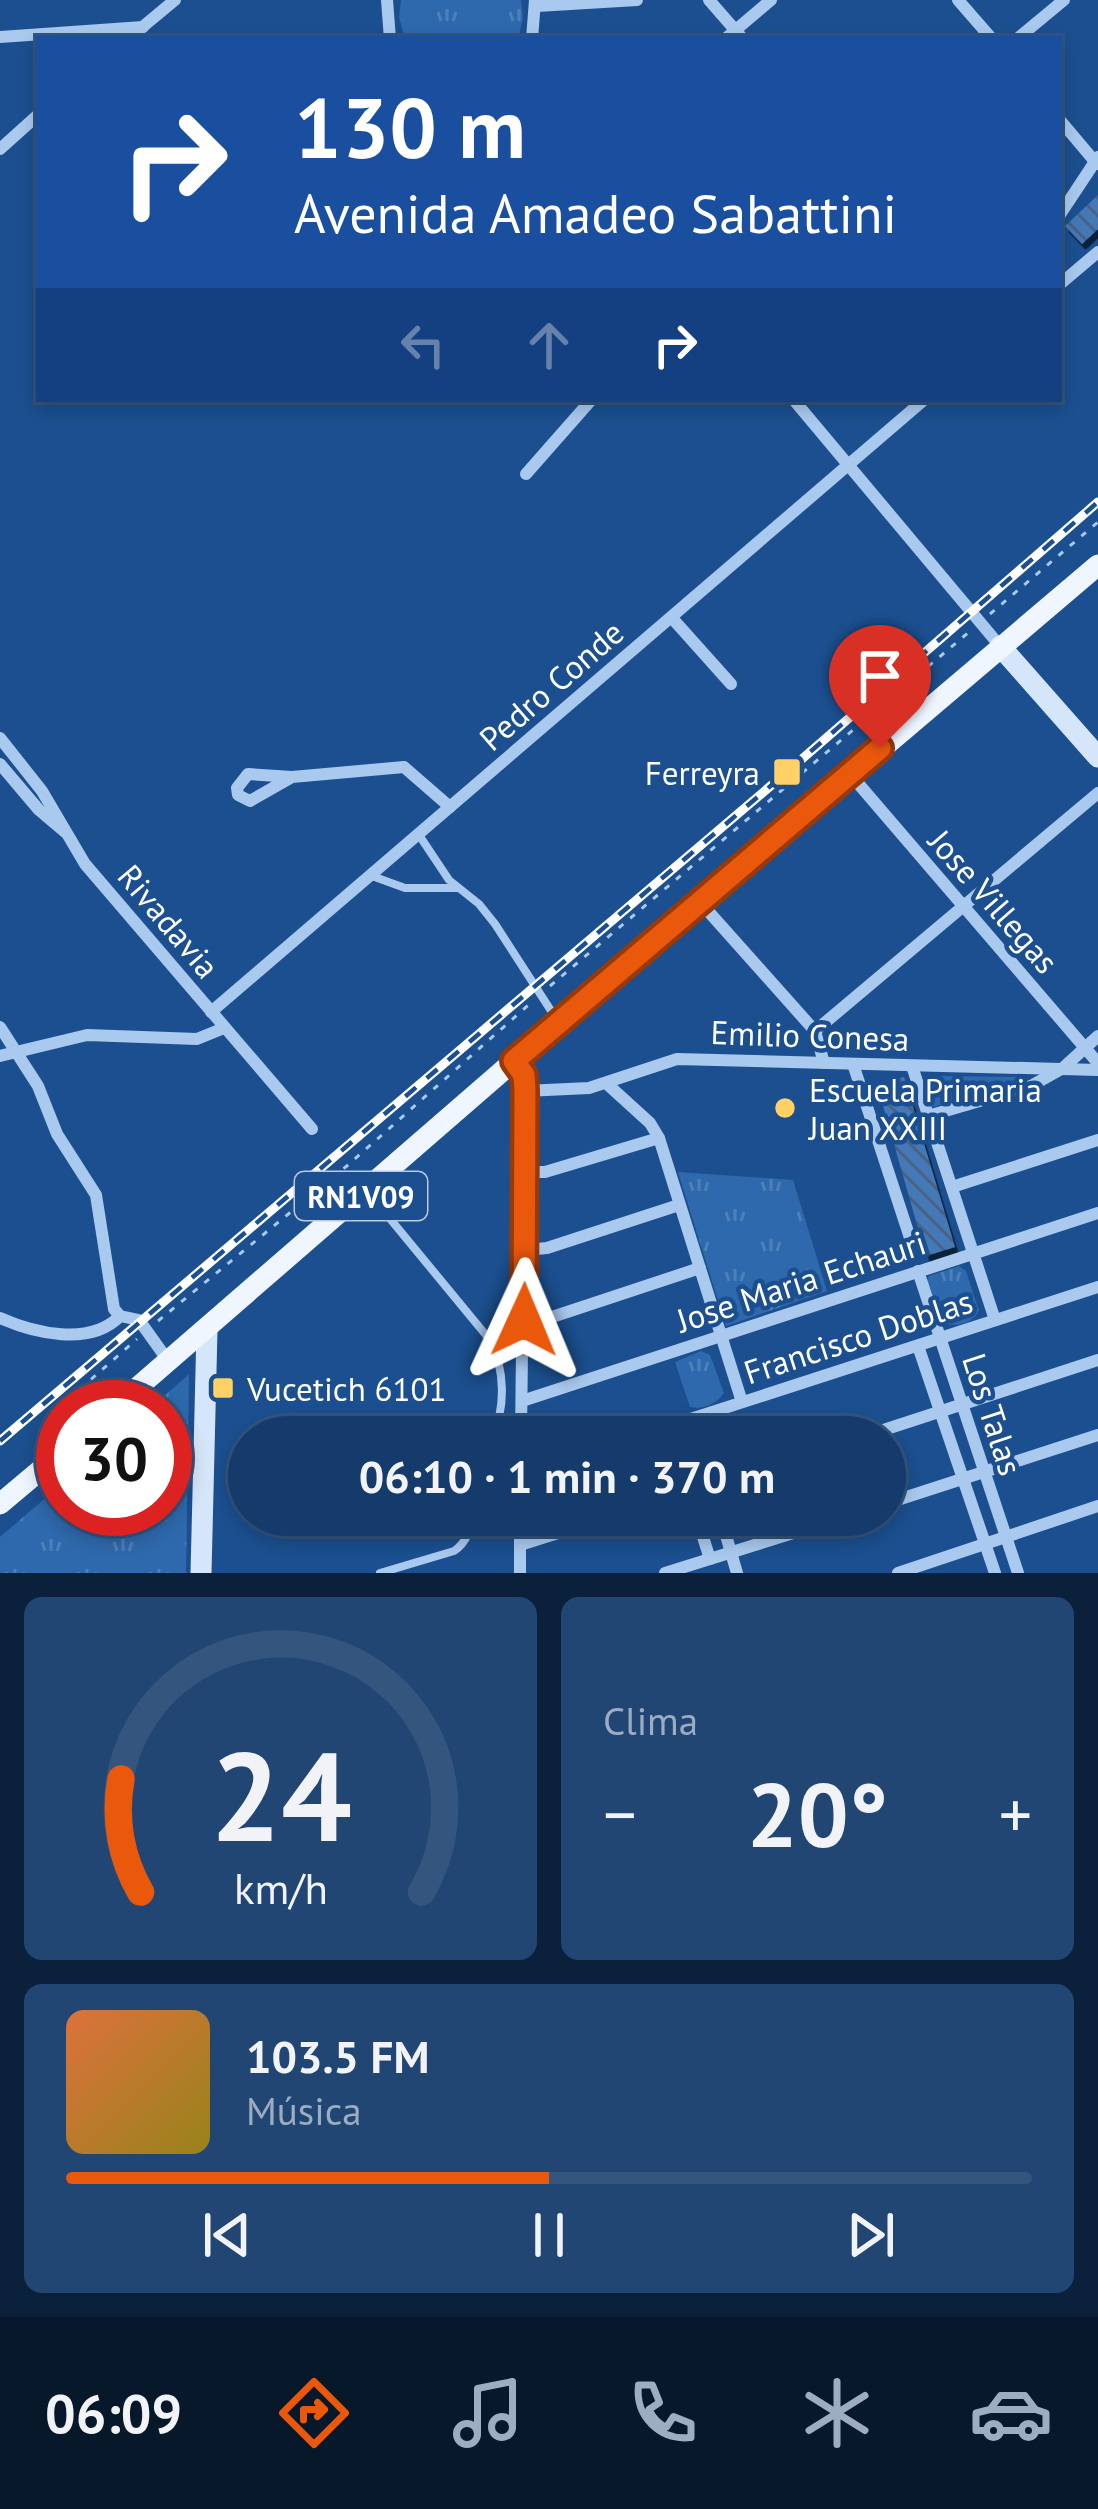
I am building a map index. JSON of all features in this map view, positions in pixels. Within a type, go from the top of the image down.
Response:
[{"type":"main road","name":"RN1V09","points":[[147,1380],[1098,565]]},
{"type":"main road","points":[[1000,646],[1098,757]]},
{"type":"main road","points":[[201,1573],[207,1330]]},
{"type":"main road","points":[[0,1504],[36,1474]]},
{"type":"street","points":[[132,36],[176,0]]},
{"type":"street","points":[[387,0],[390,36]]},
{"type":"street","points":[[532,36],[536,3],[638,0]]},
{"type":"street","points":[[709,0],[734,36],[771,0]]},
{"type":"street","points":[[958,0],[989,36]]},
{"type":"street","points":[[1021,36],[1064,0]]},
{"type":"street","points":[[0,37],[143,27]]},
{"type":"street","points":[[0,149],[36,117]]},
{"type":"street","points":[[1062,122],[1097,161],[1062,212]]},
{"type":"street","points":[[1062,282],[1098,252]]},
{"type":"street","points":[[526,474],[589,402]]},
{"type":"street","points":[[796,402],[1000,646]]},
{"type":"street","name":"Pedro Conde","points":[[211,1012],[922,402]]},
{"type":"street","points":[[672,618],[731,684]]},
{"type":"street","name":"Rivadavia","points":[[0,738],[42,791],[85,864],[312,1129]]},
{"type":"street","points":[[0,764],[39,810],[66,832]]},
{"type":"street","points":[[292,777],[404,767],[449,807]]},
{"type":"street","name":"Jose Villegas","points":[[850,774],[1098,1066]]},
{"type":"street","points":[[815,1030],[1098,793]]},
{"type":"street","points":[[700,902],[815,1030],[824,1064]]},
{"type":"street","points":[[0,1027],[38,1086],[57,1134],[96,1195],[110,1296],[120,1316]]},
{"type":"street","points":[[0,1056],[87,1035],[197,1039],[224,1028]]},
{"type":"street","points":[[928,1116],[1031,1086],[1063,1068],[1098,1036]]},
{"type":"street","name":"Emilio Conesa","points":[[525,1091],[566,1092],[677,1059],[1098,1066]]},
{"type":"street","points":[[514,1061],[524,1075],[525,1091],[522,1416]]},
{"type":"street","points":[[853,1064],[911,1241]]},
{"type":"street","name":"Los Talas","points":[[912,1066],[995,1320]]},
{"type":"street","points":[[606,1083],[659,1138],[742,1402]]},
{"type":"street","points":[[525,1172],[545,1172],[659,1138]]},
{"type":"street","points":[[952,1187],[1098,1140]]},
{"type":"street","points":[[525,1250],[547,1248],[679,1205]]},
{"type":"street","name":"Jose Maria Echauri","points":[[522,1401],[1098,1213]]},
{"type":"street","points":[[524,1320],[546,1319],[700,1268]]},
{"type":"street","name":"Los Talas","points":[[918,1271],[1018,1573]]},
{"type":"street","name":"Francisco Doblas","points":[[702,1416],[1098,1286]]},
{"type":"street","points":[[0,1318],[25,1329],[56,1334],[104,1328],[120,1316],[131,1316],[148,1330],[169,1362]]},
{"type":"street","points":[[918,1346],[995,1573]]},
{"type":"street","points":[[906,1423],[1098,1360]]},
{"type":"street","points":[[906,1497],[1098,1435]]},
{"type":"street","points":[[898,1573],[1098,1507]]},
{"type":"street","points":[[520,1536],[520,1573]]},
{"type":"street","points":[[520,1545],[548,1536]]},
{"type":"street","points":[[703,1536],[710,1558]]},
{"type":"street","points":[[726,1536],[737,1573]]},
{"type":"street","points":[[665,1573],[785,1536]]},
{"type":"lane","points":[[418,835],[458,889],[494,924],[559,1023]]},
{"type":"lane","points":[[372,876],[405,888],[458,889]]},
{"type":"lane","points":[[367,1191],[490,1340],[498,1357],[498,1416]]},
{"type":"lane","points":[[380,1573],[454,1551],[467,1536]]},
{"type":"path","points":[[91,1380],[1098,521]]},
{"type":"green space","points":[[401,0],[521,0],[523,18],[519,36],[404,36]]},
{"type":"green space","points":[[925,1076],[1022,1077],[1024,1082],[932,1107]]},
{"type":"green space","points":[[678,1172],[793,1180],[827,1291],[726,1326]]},
{"type":"green space","points":[[959,1266],[966,1271],[979,1311],[963,1324],[941,1323],[926,1282],[929,1276]]},
{"type":"green space","points":[[701,1351],[710,1355],[724,1393],[709,1405],[690,1407],[675,1362]]},
{"type":"green space","points":[[36,1506],[36,1536],[187,1536],[186,1573],[0,1573],[0,1537]]},
{"type":"building","points":[[1098,195],[1098,229],[1082,244],[1065,226]]},
{"type":"building","points":[[904,1077],[955,1247],[926,1256],[877,1085]]},
{"type":"railway","points":[[0,1441],[1098,502]]},
{"type":"place","name":"Ferreyra","points":[[787,772]]},
{"type":"place","name":"Escuela Primaria Juan XXIII","points":[[785,1108]]},
{"type":"place","name":"Vucetich 6101","points":[[223,1388]]},
{"type":"route","points":[[524,1320],[525,1091],[524,1075],[514,1061],[880,748]]}]
